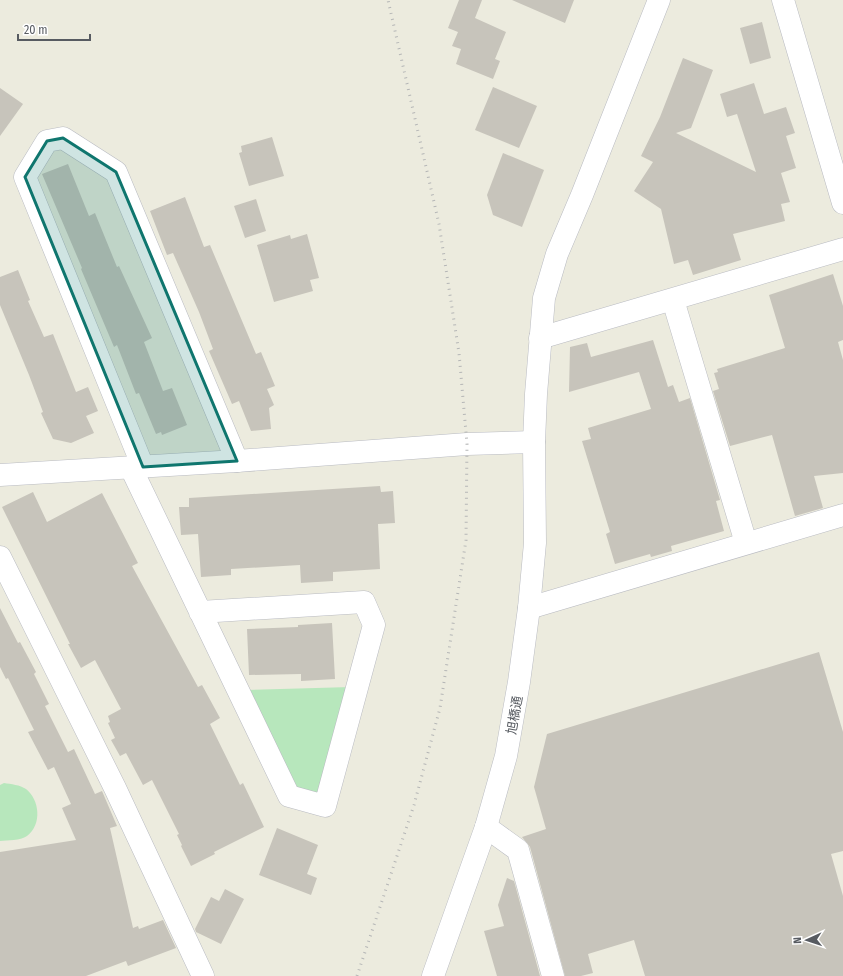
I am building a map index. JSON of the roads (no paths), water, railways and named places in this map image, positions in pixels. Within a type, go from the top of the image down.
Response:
[{"type":"street","name":"旭橋通","points":[[433,976],[486,827],[506,756],[519,682],[529,608],[535,543],[534,442],[540,338],[544,298],[557,254],[585,188],[659,0]]},
{"type":"street","points":[[783,0],[843,204]]},
{"type":"street","points":[[200,612],[364,602],[374,626],[325,806],[289,796],[200,612],[137,468],[25,177],[48,141],[63,138],[116,172],[238,461]]},
{"type":"street","points":[[540,338],[843,249]]},
{"type":"street","points":[[673,300],[746,543]]},
{"type":"street","points":[[0,475],[137,468],[467,444],[534,442]]},
{"type":"street","points":[[529,608],[843,515]]},
{"type":"street","points":[[0,557],[115,788],[203,976]]},
{"type":"street","points":[[486,827],[518,850],[552,976]]},
{"type":"railway","points":[[357,976],[414,805],[440,708],[466,540],[467,444],[459,353],[439,224],[388,0]]}]
